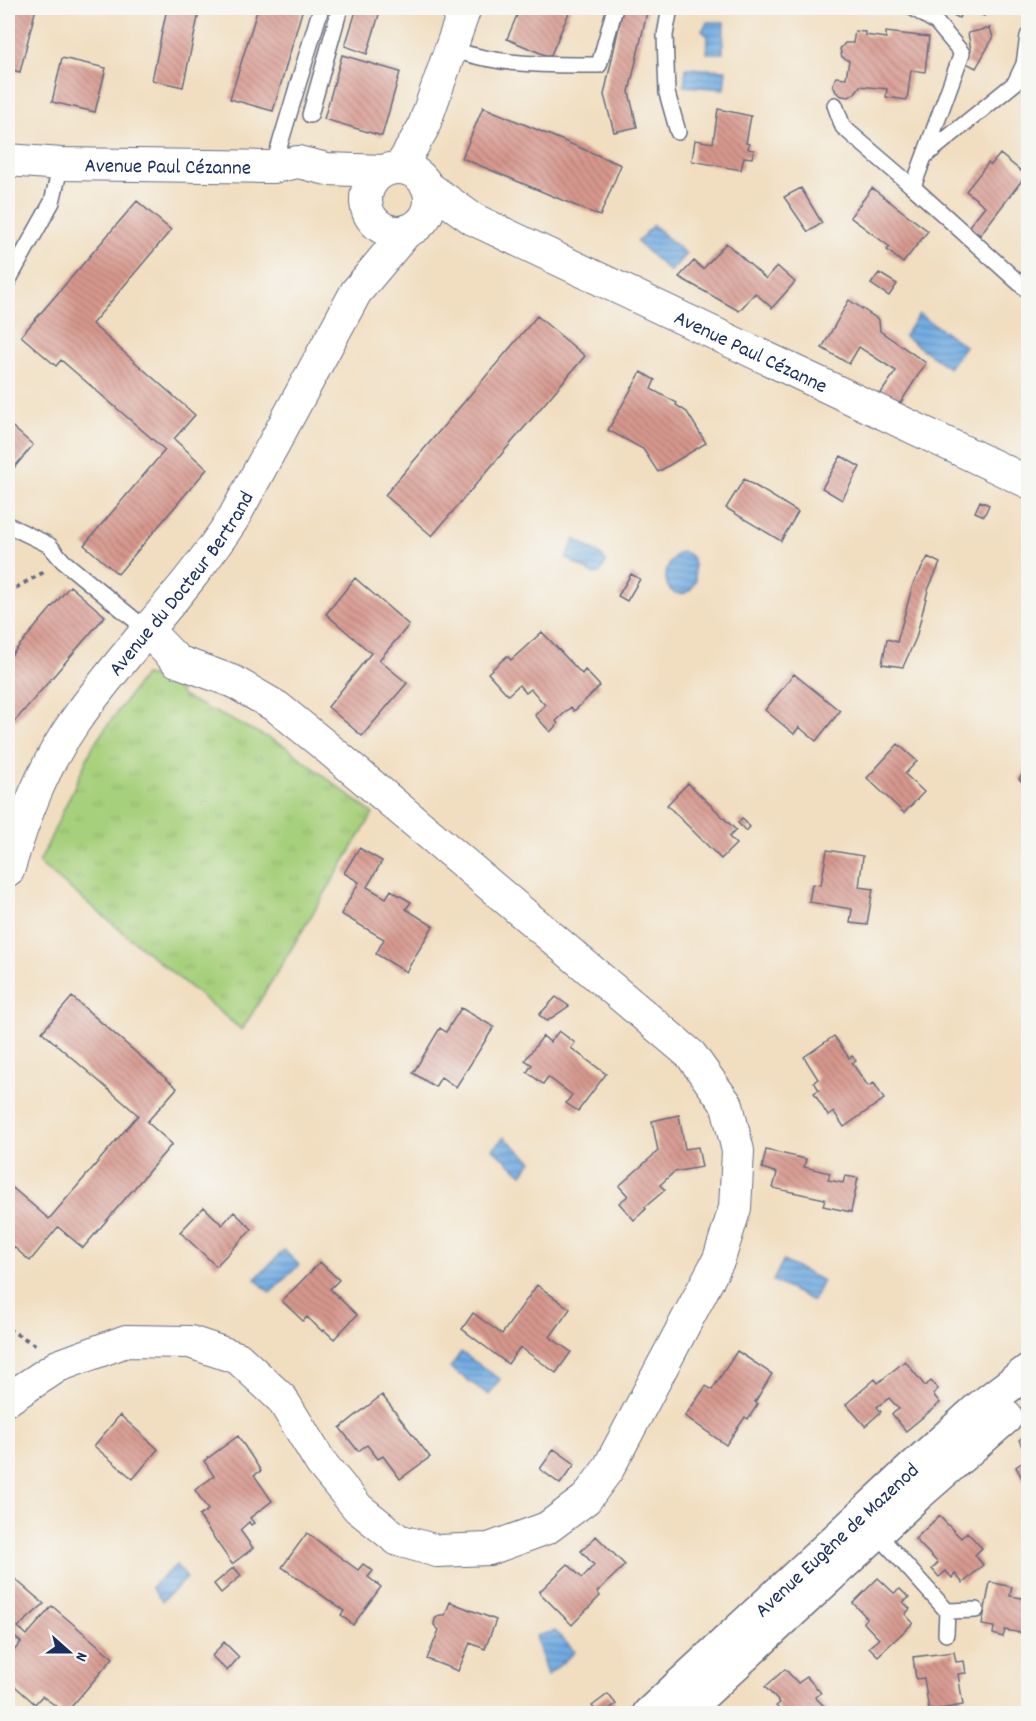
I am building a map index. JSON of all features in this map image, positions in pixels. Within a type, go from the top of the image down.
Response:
[{"type":"street","points":[[408,175],[465,8]]},
{"type":"street","name":"Avenue Paul Cézanne","points":[[8,160],[61,164],[273,167],[298,162],[327,169],[408,175],[473,219],[1029,482]]},
{"type":"street","name":"Avenue Paul Cézanne","points":[[327,169],[369,210]]},
{"type":"street","points":[[408,175],[430,200],[429,207],[427,213],[413,227],[394,232],[376,223],[369,210],[370,184],[376,176],[408,175]]},
{"type":"street","name":"Avenue du Docteur Bertrand","points":[[356,292],[369,210]]},
{"type":"street","name":"Avenue Paul Cézanne","points":[[413,227],[450,218],[473,219]]},
{"type":"street","name":"Avenue du Docteur Bertrand","points":[[8,872],[26,812],[39,783],[74,722],[212,551],[233,519],[356,292],[413,227]]},
{"type":"street","points":[[8,1399],[58,1366],[126,1341],[190,1342],[238,1358],[282,1399],[321,1463],[358,1508],[398,1540],[437,1551],[489,1549],[547,1528],[586,1499],[608,1469],[719,1260],[735,1208],[738,1150],[727,1105],[691,1056],[332,751],[277,707],[234,682],[177,661],[147,630]]},
{"type":"street","name":"Avenue Eugène de Mazenod","points":[[682,1713],[868,1525],[978,1409],[1029,1371]]},
{"type":"street","name":"Avenue Eugène de Mazenod","points":[[649,1713],[868,1525],[1029,1400]]},
{"type":"lane","points":[[273,167],[321,8]]},
{"type":"lane","points":[[310,115],[340,8]]},
{"type":"lane","points":[[452,49],[470,56],[529,64],[598,65],[615,8]]},
{"type":"lane","points":[[670,8],[665,35],[667,93],[678,132]]},
{"type":"lane","points":[[913,8],[936,22],[962,52],[913,187]]},
{"type":"lane","points":[[924,157],[1015,83],[1024,64],[1029,36]]},
{"type":"lane","points":[[835,105],[843,127],[1029,291]]},
{"type":"lane","points":[[8,281],[52,202],[61,164]]},
{"type":"lane","points":[[8,525],[50,545],[63,561],[147,630]]},
{"type":"lane","points":[[868,1525],[947,1611],[946,1634]]},
{"type":"lane","points":[[947,1611],[976,1610]]},
{"type":"path","points":[[8,592],[63,561]]},
{"type":"green space","points":[[144,675],[172,680],[182,696],[285,746],[373,814],[242,1030],[39,863],[94,744]]},
{"type":"water","points":[[707,22],[724,22],[723,53],[707,53],[708,36],[702,31]]},
{"type":"water","points":[[686,68],[726,70],[724,89],[684,86]]},
{"type":"water","points":[[653,225],[686,254],[670,272],[637,242]]},
{"type":"water","points":[[919,314],[965,346],[949,368],[904,336]]},
{"type":"water","points":[[575,539],[602,556],[606,562],[600,573],[593,574],[566,558]]},
{"type":"water","points":[[682,552],[687,553],[694,562],[696,581],[690,591],[680,594],[668,587],[666,572],[674,557]]},
{"type":"water","points":[[504,1137],[532,1161],[522,1174],[493,1149]]},
{"type":"water","points":[[284,1250],[299,1265],[270,1293],[255,1279]]},
{"type":"water","points":[[783,1261],[823,1281],[813,1301],[773,1281]]},
{"type":"water","points":[[461,1352],[500,1379],[489,1395],[450,1368]]},
{"type":"water","points":[[176,1565],[187,1578],[162,1601],[151,1587]]},
{"type":"water","points":[[555,1631],[575,1652],[547,1676],[536,1636]]},
{"type":"building","points":[[8,8],[36,8],[20,72],[12,70],[8,85]]},
{"type":"building","points":[[167,8],[200,8],[183,87],[152,80]]},
{"type":"building","points":[[258,8],[303,8],[273,111],[230,99]]},
{"type":"building","points":[[357,8],[381,8],[367,54],[345,46]]},
{"type":"building","points":[[520,8],[571,8],[550,57],[507,39]]},
{"type":"building","points":[[623,8],[648,8],[629,92],[637,127],[614,132],[604,95]]},
{"type":"building","points":[[939,8],[964,8],[959,18]]},
{"type":"building","points":[[967,8],[989,8],[984,16]]},
{"type":"building","points":[[990,28],[993,38],[976,68],[966,63],[971,50],[968,33]]},
{"type":"building","points":[[855,31],[886,38],[886,32],[929,37],[925,72],[911,70],[907,100],[886,97],[887,89],[860,86],[849,97],[836,92],[833,85],[835,79],[836,77],[846,78],[849,61],[842,57],[840,49],[845,43],[853,43]]},
{"type":"building","points":[[342,55],[400,72],[382,136],[324,119]]},
{"type":"building","points":[[62,58],[106,68],[95,112],[52,102]]},
{"type":"building","points":[[483,107],[621,165],[600,216],[462,158]]},
{"type":"building","points":[[718,109],[751,116],[746,143],[749,144],[748,149],[754,150],[752,158],[744,157],[741,170],[692,161],[695,140],[713,143]]},
{"type":"building","points":[[1000,154],[1026,175],[980,235],[969,226],[985,206],[966,191],[988,163],[991,165]]},
{"type":"building","points":[[801,188],[822,223],[808,232],[784,197]]},
{"type":"building","points":[[872,188],[928,231],[903,263],[887,250],[890,247],[850,217]]},
{"type":"building","points":[[137,201],[171,230],[92,324],[195,415],[174,439],[207,469],[118,574],[84,545],[165,450],[61,360],[56,366],[21,336]]},
{"type":"building","points":[[726,243],[766,279],[777,266],[795,282],[772,308],[755,293],[739,311],[679,277],[694,261],[703,269]]},
{"type":"building","points":[[879,273],[897,284],[889,296],[871,284]]},
{"type":"building","points":[[849,300],[879,320],[880,331],[926,363],[899,405],[879,396],[896,371],[859,347],[849,364],[822,348]]},
{"type":"building","points":[[537,316],[585,356],[432,536],[385,495]]},
{"type":"building","points":[[641,372],[655,380],[651,389],[677,403],[676,405],[687,412],[706,443],[658,472],[643,449],[608,430]]},
{"type":"building","points":[[8,423],[33,445],[8,475]]},
{"type":"building","points":[[841,456],[860,467],[842,500],[822,488]]},
{"type":"building","points":[[744,479],[798,512],[781,541],[726,508]]},
{"type":"building","points":[[980,501],[989,505],[984,516],[975,512]]},
{"type":"building","points":[[928,557],[940,563],[928,590],[916,638],[903,667],[882,664],[887,639],[897,642],[913,584]]},
{"type":"building","points":[[631,574],[640,579],[627,601],[618,596]]},
{"type":"building","points":[[355,578],[409,625],[379,660],[407,683],[362,736],[328,707],[371,653],[326,614]]},
{"type":"building","points":[[70,586],[105,616],[15,721],[8,715],[8,659]]},
{"type":"building","points":[[542,632],[582,674],[585,670],[600,686],[574,711],[571,707],[556,721],[558,724],[550,732],[535,715],[545,705],[531,689],[526,693],[519,685],[508,695],[488,673],[507,656],[511,660]]},
{"type":"building","points":[[794,674],[840,711],[816,741],[799,727],[794,734],[765,710]]},
{"type":"building","points":[[898,744],[917,761],[905,774],[924,792],[904,813],[867,778]]},
{"type":"building","points":[[1028,768],[1028,787],[1019,779]]},
{"type":"building","points":[[688,783],[736,830],[729,837],[736,844],[721,859],[667,805]]},
{"type":"building","points":[[742,818],[750,827],[746,831],[738,823]]},
{"type":"building","points":[[359,848],[382,861],[367,887],[386,898],[391,890],[411,902],[406,909],[433,926],[406,972],[376,954],[384,939],[341,914],[359,882],[344,873]]},
{"type":"building","points":[[827,850],[863,856],[859,887],[873,889],[867,925],[850,923],[852,909],[809,902],[812,884],[821,885]]},
{"type":"building","points":[[72,997],[177,1088],[147,1122],[172,1144],[83,1248],[58,1227],[30,1261],[8,1242],[8,1184],[49,1219],[138,1115],[42,1032]]},
{"type":"building","points":[[556,997],[569,1006],[547,1021],[539,1015]]},
{"type":"building","points":[[461,1008],[494,1027],[456,1087],[441,1077],[435,1087],[413,1073],[440,1028],[446,1032]]},
{"type":"building","points":[[559,1031],[575,1043],[571,1048],[606,1074],[578,1111],[566,1103],[572,1095],[548,1077],[543,1084],[527,1072],[532,1065],[525,1060],[543,1036],[550,1042]]},
{"type":"building","points":[[834,1036],[849,1058],[852,1056],[856,1061],[852,1063],[868,1086],[874,1083],[884,1099],[844,1127],[834,1112],[828,1116],[814,1093],[819,1090],[814,1082],[818,1079],[804,1057]]},
{"type":"building","points":[[679,1115],[685,1149],[698,1147],[702,1167],[674,1172],[660,1185],[665,1190],[634,1220],[619,1203],[628,1196],[619,1186],[658,1151],[652,1121]]},
{"type":"building","points":[[766,1150],[806,1159],[804,1167],[830,1173],[828,1180],[843,1183],[845,1176],[858,1178],[851,1212],[823,1206],[825,1199],[773,1188],[777,1173],[762,1168]]},
{"type":"building","points":[[204,1207],[222,1225],[234,1212],[252,1229],[216,1266],[180,1232]]},
{"type":"building","points":[[320,1262],[339,1280],[330,1289],[357,1315],[334,1339],[307,1317],[303,1321],[282,1301]]},
{"type":"building","points":[[537,1285],[570,1309],[550,1337],[571,1352],[556,1373],[520,1347],[508,1364],[462,1329],[473,1313],[502,1334]]},
{"type":"building","points":[[737,1351],[772,1374],[755,1402],[758,1404],[748,1419],[745,1417],[726,1445],[685,1416],[706,1386],[712,1390]]},
{"type":"building","points":[[905,1361],[925,1386],[931,1381],[938,1389],[933,1394],[940,1403],[906,1431],[892,1414],[899,1409],[889,1398],[877,1407],[881,1412],[865,1426],[846,1404],[875,1379],[878,1383]]},
{"type":"building","points":[[382,1395],[430,1457],[400,1479],[383,1456],[378,1459],[367,1445],[358,1451],[340,1428]]},
{"type":"building","points":[[120,1415],[158,1449],[133,1479],[94,1446]]},
{"type":"building","points":[[1028,1434],[1028,1458],[1019,1440]]},
{"type":"building","points":[[238,1436],[261,1471],[254,1475],[272,1501],[250,1518],[254,1523],[251,1525],[249,1522],[240,1530],[253,1548],[232,1564],[199,1516],[208,1510],[195,1490],[214,1476],[204,1461]]},
{"type":"building","points":[[554,1449],[575,1464],[560,1484],[540,1469]]},
{"type":"building","points":[[1028,1458],[1028,1489],[1016,1467]]},
{"type":"building","points":[[939,1516],[961,1538],[967,1532],[982,1548],[975,1555],[983,1565],[963,1583],[955,1574],[952,1578],[946,1571],[939,1577],[932,1569],[938,1563],[915,1539]]},
{"type":"building","points":[[307,1533],[358,1570],[363,1564],[373,1571],[368,1577],[381,1587],[353,1625],[341,1615],[344,1611],[282,1567]]},
{"type":"building","points":[[596,1536],[625,1565],[597,1592],[600,1596],[572,1625],[539,1592],[568,1564],[582,1578],[594,1565],[581,1551]]},
{"type":"building","points":[[234,1567],[241,1576],[221,1593],[214,1584]]},
{"type":"building","points":[[8,1573],[44,1604],[18,1627],[27,1635],[52,1606],[113,1658],[66,1713],[42,1696],[35,1704],[8,1680],[8,1658],[21,1642],[12,1635],[8,1640]]},
{"type":"building","points":[[878,1578],[894,1593],[900,1589],[909,1598],[903,1602],[910,1609],[905,1614],[913,1623],[878,1656],[869,1647],[879,1639],[863,1622],[867,1618],[853,1603]]},
{"type":"building","points":[[990,1582],[1012,1587],[1010,1596],[1028,1599],[1028,1634],[1005,1630],[1003,1637],[993,1634],[994,1627],[982,1625]]},
{"type":"building","points":[[450,1602],[496,1620],[485,1649],[470,1643],[458,1671],[427,1659],[439,1630],[434,1625],[435,1619],[440,1615],[445,1615]]},
{"type":"building","points":[[224,1642],[239,1657],[227,1671],[212,1656]]},
{"type":"building","points":[[954,1652],[956,1662],[964,1661],[966,1673],[958,1674],[963,1705],[929,1711],[924,1678],[916,1679],[913,1657]]},
{"type":"building","points":[[785,1669],[798,1683],[807,1677],[821,1693],[815,1697],[831,1713],[783,1713],[776,1706],[780,1703],[765,1687]]},
{"type":"building","points":[[608,1694],[616,1704],[604,1713],[598,1713],[592,1706]]}]
